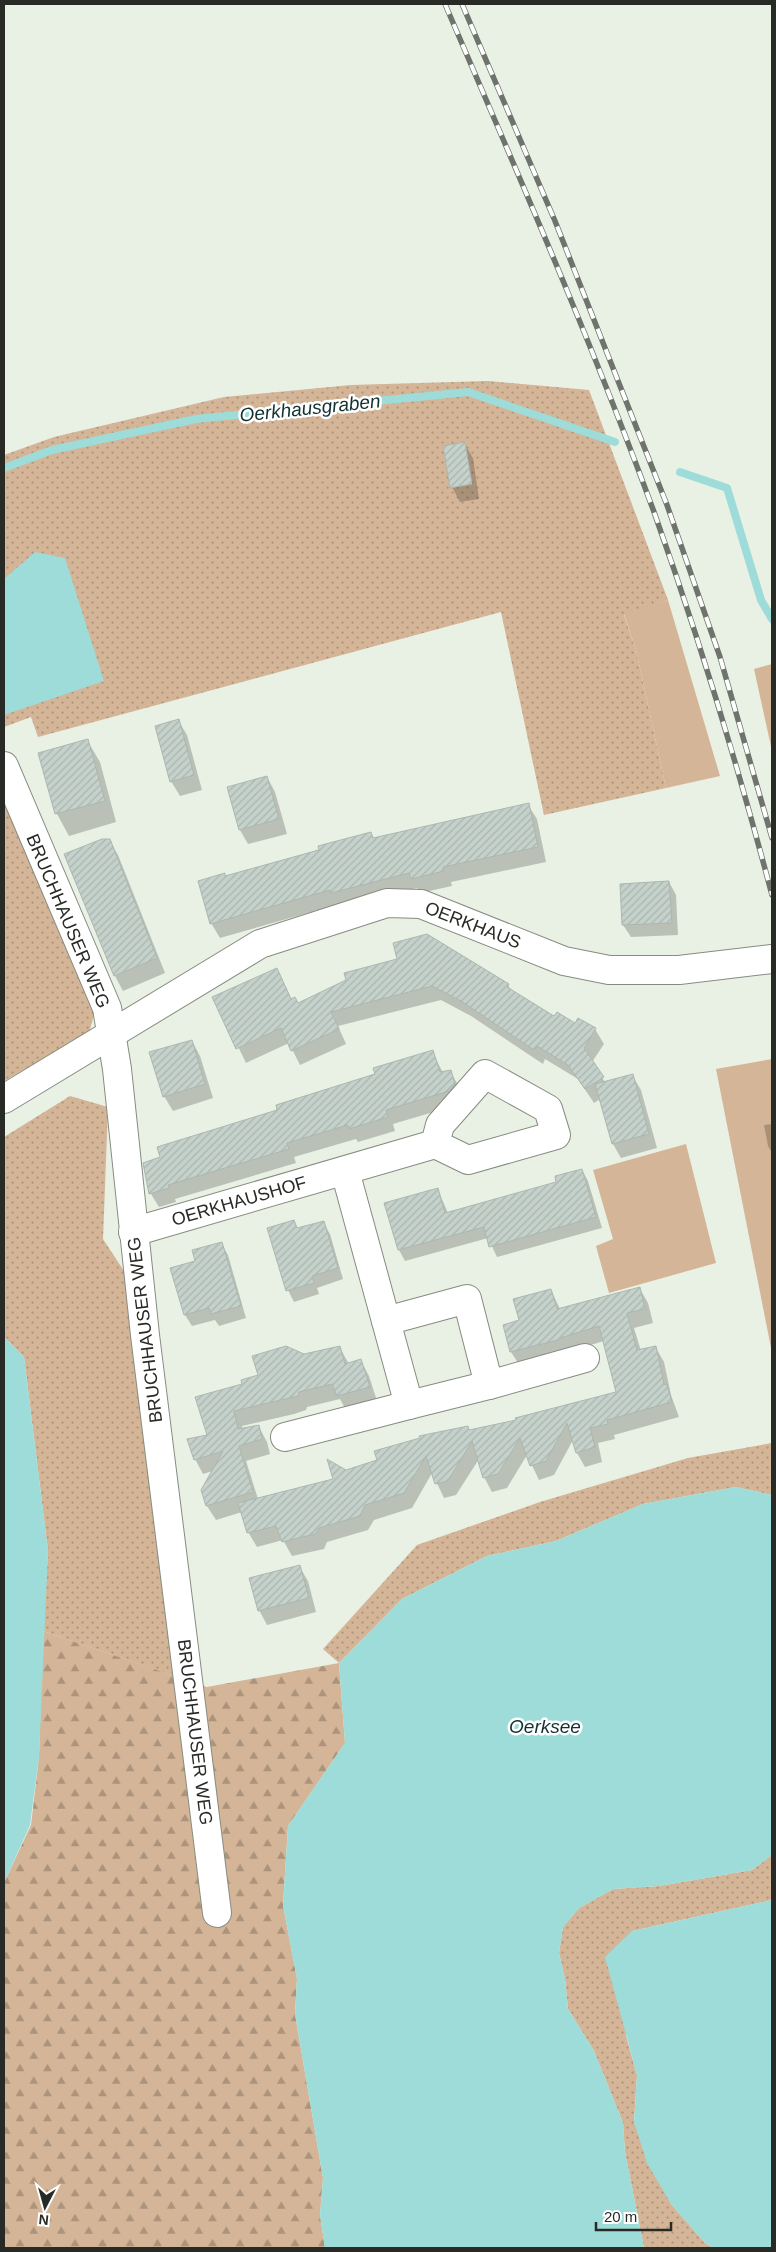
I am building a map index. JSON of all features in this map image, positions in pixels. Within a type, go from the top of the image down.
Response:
[{"type":"street","name":"BRUCHHAUSER WEG","points":[[4,766],[107,1008],[117,1069],[145,1336],[217,1913]]},
{"type":"street","name":"OERKHAUS","points":[[4,1099],[260,944],[387,903],[421,904],[564,961],[609,970],[679,970],[736,965],[772,959]]},
{"type":"street","name":"OERKHAUSHOF","points":[[133,1232],[435,1144]]},
{"type":"street","points":[[345,1171],[409,1405]]},
{"type":"street","points":[[386,1321],[466,1299],[489,1385]]},
{"type":"street","points":[[285,1437],[489,1385],[585,1358]]},
{"type":"green space","points":[[488,381],[589,390],[668,600],[624,615],[636,650],[666,788],[544,815],[501,612],[38,737],[31,717],[4,727],[4,455],[54,437],[224,397],[351,385]]},
{"type":"green space","points":[[668,600],[720,776],[666,788],[636,650],[624,614]]},
{"type":"green space","points":[[772,664],[772,751],[754,669]]},
{"type":"green space","points":[[4,789],[95,1011],[89,1033],[4,1081]]},
{"type":"green space","points":[[772,1059],[772,1353],[716,1069]]},
{"type":"green space","points":[[70,1096],[108,1107],[103,1239],[124,1271],[177,1677],[43,1631],[48,1551],[24,1357],[4,1337],[4,1137]]},
{"type":"green space","points":[[686,1144],[716,1263],[609,1293],[596,1246],[613,1239],[593,1170]]},
{"type":"green space","points":[[772,1443],[772,1495],[736,1487],[643,1504],[556,1541],[487,1556],[402,1599],[339,1663],[323,1649],[417,1545],[540,1502],[688,1458]]},
{"type":"green space","points":[[43,1631],[207,1687],[339,1663],[345,1743],[288,1826],[283,1905],[297,1979],[295,2014],[323,2178],[320,2215],[325,2248],[4,2248],[4,1883],[31,1825],[39,1757]]},
{"type":"green space","points":[[772,1855],[772,1900],[632,1931],[626,2036],[637,2075],[634,2122],[671,2204],[705,2243],[713,2248],[644,2248],[625,2152],[623,2123],[594,2051],[568,2009],[565,1979],[559,1953],[563,1927],[579,1908],[613,1889],[659,1886],[752,1870]]},
{"type":"water","points":[[35,552],[65,558],[104,681],[4,715],[4,579]]},
{"type":"water","points":[[4,1337],[24,1357],[48,1551],[39,1757],[30,1825],[4,1883]]},
{"type":"water","name":"Oerksee","points":[[736,1487],[772,1495],[772,1855],[752,1870],[659,1886],[613,1889],[579,1908],[563,1927],[559,1953],[565,1979],[568,2009],[594,2051],[623,2123],[625,2152],[644,2248],[325,2248],[320,2215],[323,2178],[295,2014],[297,1979],[283,1905],[288,1826],[345,1743],[339,1663],[402,1599],[487,1556],[556,1541],[643,1504]]},
{"type":"water","points":[[772,1900],[772,2248],[713,2248],[705,2243],[671,2204],[647,2163],[634,2122],[637,2075],[605,1957],[632,1931]]},
{"type":"building","points":[[465,442],[472,484],[450,488],[443,446]]},
{"type":"building","points":[[179,719],[194,775],[170,782],[155,726]]},
{"type":"building","points":[[88,739],[105,801],[55,814],[38,753]]},
{"type":"building","points":[[267,776],[279,819],[239,830],[227,787]]},
{"type":"building","points":[[529,803],[538,847],[443,867],[444,871],[411,879],[409,873],[331,893],[330,890],[210,924],[198,881],[225,873],[225,876],[319,850],[318,846],[371,832],[373,838]]},
{"type":"building","points":[[102,839],[110,839],[157,958],[114,976],[64,854]]},
{"type":"building","points":[[669,881],[672,923],[622,925],[620,884]]},
{"type":"building","points":[[427,934],[509,984],[507,987],[554,1016],[557,1012],[575,1023],[578,1018],[596,1028],[584,1048],[604,1077],[585,1089],[568,1065],[537,1046],[534,1050],[461,1001],[432,986],[331,1012],[339,1029],[291,1051],[281,1028],[236,1049],[212,997],[277,968],[291,999],[295,997],[298,1003],[346,980],[344,973],[397,959],[393,943]]},
{"type":"building","points":[[192,1040],[205,1084],[163,1097],[149,1052]]},
{"type":"building","points":[[433,1050],[440,1072],[451,1070],[455,1084],[449,1091],[386,1110],[388,1117],[349,1129],[348,1125],[287,1143],[289,1149],[168,1185],[169,1188],[149,1194],[143,1163],[160,1157],[157,1147],[277,1110],[276,1105],[375,1074],[373,1068]]},
{"type":"building","points":[[633,1074],[649,1134],[612,1144],[595,1084]]},
{"type":"building","points":[[582,1169],[596,1217],[489,1247],[484,1227],[398,1250],[384,1203],[438,1188],[445,1213],[556,1182],[555,1176]]},
{"type":"building","points":[[294,1220],[297,1228],[324,1221],[338,1268],[312,1276],[314,1283],[286,1291],[267,1228]]},
{"type":"building","points":[[222,1242],[241,1306],[211,1314],[209,1308],[184,1315],[170,1268],[195,1261],[192,1250]]},
{"type":"building","points":[[640,1287],[645,1309],[627,1313],[637,1350],[656,1346],[664,1384],[667,1385],[672,1402],[607,1420],[608,1424],[590,1428],[595,1447],[576,1453],[567,1423],[546,1461],[530,1466],[520,1438],[498,1474],[483,1478],[472,1441],[448,1481],[435,1484],[426,1456],[404,1493],[365,1505],[360,1516],[319,1528],[315,1534],[282,1542],[276,1526],[247,1533],[238,1503],[333,1479],[327,1459],[346,1470],[377,1460],[374,1451],[420,1438],[419,1436],[468,1426],[469,1430],[516,1420],[515,1418],[616,1392],[599,1326],[558,1340],[510,1352],[503,1325],[519,1320],[513,1299],[551,1289],[557,1309]]},
{"type":"building","points":[[286,1346],[304,1354],[340,1346],[345,1364],[361,1359],[370,1387],[337,1396],[332,1384],[299,1392],[298,1396],[234,1411],[238,1429],[259,1425],[262,1439],[239,1446],[253,1492],[206,1506],[201,1490],[223,1451],[194,1460],[187,1439],[207,1435],[195,1397],[242,1384],[241,1380],[258,1375],[252,1356]]},
{"type":"building","points":[[300,1565],[309,1598],[258,1611],[249,1578]]},
{"type":"waterway","name":"Oerkhausgraben","points":[[4,468],[52,450],[196,419],[468,392],[615,442]]},
{"type":"waterway","name":"Oerkhausgraben","points":[[680,472],[727,488],[761,600],[772,619]]},
{"type":"railway","points":[[445,4],[579,320],[654,512],[717,702],[746,798],[772,895]]},
{"type":"railway","points":[[462,4],[555,221],[667,505],[720,657],[772,838]]}]
